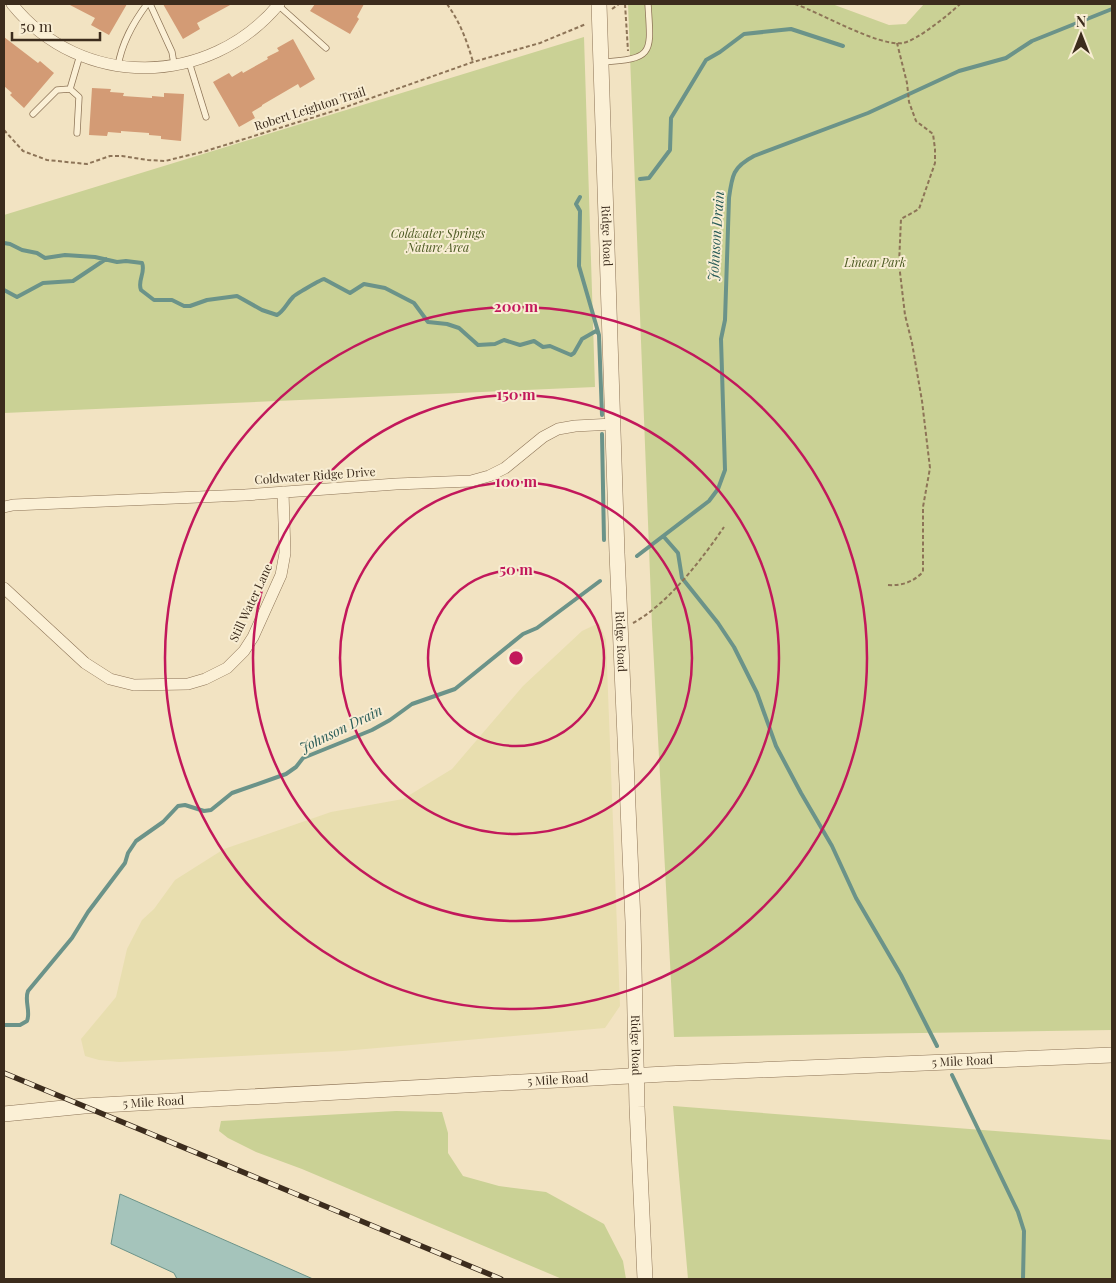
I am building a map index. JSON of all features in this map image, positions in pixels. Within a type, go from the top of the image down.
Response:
[{"type":"street","points":[[12,4],[42,34],[80,55],[118,66],[146,68],[174,66],[204,58],[232,45],[257,27],[278,4]]},
{"type":"street","name":"Ridge Road","points":[[600,10],[620,630],[633,922],[645,1279]]},
{"type":"street","name":"Coldwater Ridge Drive","points":[[4,507],[396,484],[464,482],[481,479],[506,468],[550,432],[567,427],[613,424]]},
{"type":"street","name":"Still Water Lane","points":[[4,588],[85,662],[110,680],[134,685],[188,684],[205,679],[227,668],[244,651],[253,637],[281,575],[286,553],[283,492]]},
{"type":"street","name":"5 Mile Road","points":[[4,1114],[84,1106],[637,1076],[964,1060],[1112,1055]]},
{"type":"lane","points":[[118,66],[120,51],[131,27],[148,4],[172,52],[174,66]]},
{"type":"lane","points":[[278,4],[326,48]]},
{"type":"lane","points":[[602,62],[638,58],[646,52],[650,42],[648,4]]},
{"type":"lane","points":[[70,89],[80,55]]},
{"type":"lane","points":[[189,62],[206,116]]},
{"type":"lane","points":[[33,114],[57,90],[70,89],[79,97],[78,132]]},
{"type":"path","points":[[447,4],[456,16],[465,35],[473,62]]},
{"type":"path","name":"Robert Leighton Trail","points":[[4,130],[23,151],[47,160],[87,164],[110,156],[122,156],[165,161],[276,130],[473,62],[540,43],[588,23],[600,10],[619,4]]},
{"type":"path","points":[[625,4],[629,60]]},
{"type":"path","points":[[795,4],[878,40],[897,43],[911,40],[940,21],[960,4]]},
{"type":"path","points":[[888,584],[899,586],[914,580],[923,572],[924,506],[930,468],[922,401],[905,315],[899,264],[901,218],[919,209],[935,163],[935,148],[933,134],[916,121],[909,102],[907,83],[897,43]]},
{"type":"path","points":[[620,630],[649,614],[708,551],[724,527]]},
{"type":"shaded area","points":[[599,623],[606,640],[620,1006],[605,1028],[343,1051],[119,1062],[99,1060],[85,1056],[81,1039],[116,997],[127,949],[142,920],[154,909],[175,880],[224,849],[331,812],[403,799],[452,769],[523,686],[582,631]]},
{"type":"green space","name":"Linear Park","points":[[628,4],[832,4],[889,25],[906,24],[924,4],[1112,4],[1112,1030],[674,1037],[652,626]]},
{"type":"green space","name":"Coldwater Springs Nature Area","points":[[584,37],[595,387],[4,413],[4,215]]},
{"type":"green space","points":[[673,1106],[1112,1140],[1112,1279],[688,1279]]},
{"type":"green space","points":[[396,1111],[442,1112],[448,1133],[448,1153],[463,1176],[499,1186],[546,1192],[604,1224],[623,1261],[626,1279],[562,1279],[302,1169],[256,1152],[228,1138],[219,1131],[221,1121]]},
{"type":"water","points":[[120,1194],[313,1279],[177,1279],[174,1273],[111,1244]]},
{"type":"building","points":[[68,4],[127,4],[109,35],[91,25],[95,18]]},
{"type":"building","points":[[163,4],[232,4],[197,23],[200,29],[183,39]]},
{"type":"building","points":[[315,4],[364,4],[357,17],[359,19],[350,34],[310,11]]},
{"type":"building","points":[[4,37],[38,63],[40,61],[54,73],[24,108],[10,95],[12,93],[4,86]]},
{"type":"building","points":[[293,39],[315,79],[300,88],[298,84],[262,105],[252,112],[255,118],[239,127],[213,82],[229,73],[232,77],[242,71],[243,73],[268,59],[267,57],[279,51],[277,48]]},
{"type":"building","points":[[92,88],[111,89],[110,92],[124,93],[123,96],[152,98],[152,96],[164,97],[164,93],[184,94],[181,141],[161,139],[161,136],[149,135],[149,133],[121,131],[121,133],[108,132],[107,136],[89,135]]},
{"type":"waterway","name":"Johnson Drain","points":[[637,556],[709,501],[718,489],[725,470],[721,339],[725,320],[729,198],[731,183],[738,168],[754,156],[868,113],[959,71],[1006,58],[1032,41],[1112,9]]},
{"type":"waterway","points":[[640,179],[649,178],[670,150],[671,118],[706,60],[744,34],[791,29],[843,46]]},
{"type":"waterway","points":[[580,197],[576,204],[580,211],[579,266],[599,335],[602,415]]},
{"type":"waterway","points":[[4,243],[37,253],[45,258],[65,255],[95,257],[117,262],[142,263],[141,290],[154,300],[172,300],[184,306],[190,306],[207,300],[237,296],[262,310],[277,315],[291,299],[324,279],[350,293],[364,284],[385,288],[414,303],[428,322],[447,324],[459,328],[478,345],[495,344],[504,340],[520,345],[534,341],[543,347],[550,346],[571,355],[582,339],[596,331],[598,333]]},
{"type":"waterway","points":[[4,290],[17,297],[43,283],[73,281],[106,259]]},
{"type":"waterway","points":[[602,434],[604,540]]},
{"type":"waterway","points":[[664,537],[678,553],[682,578],[718,623],[734,647],[757,693],[776,746],[832,846],[856,898],[901,975],[937,1046]]},
{"type":"waterway","name":"Johnson Drain","points":[[4,1025],[20,1025],[27,1021],[28,991],[72,938],[88,912],[125,863],[128,853],[136,841],[163,822],[178,806],[185,805],[204,811],[211,810],[232,793],[286,774],[296,767],[303,758],[372,730],[412,704],[455,689],[523,634],[537,628],[600,581]]},
{"type":"waterway","points":[[952,1075],[1018,1212],[1024,1231],[1023,1279]]},
{"type":"railway","points":[[4,1073],[501,1279]]}]
